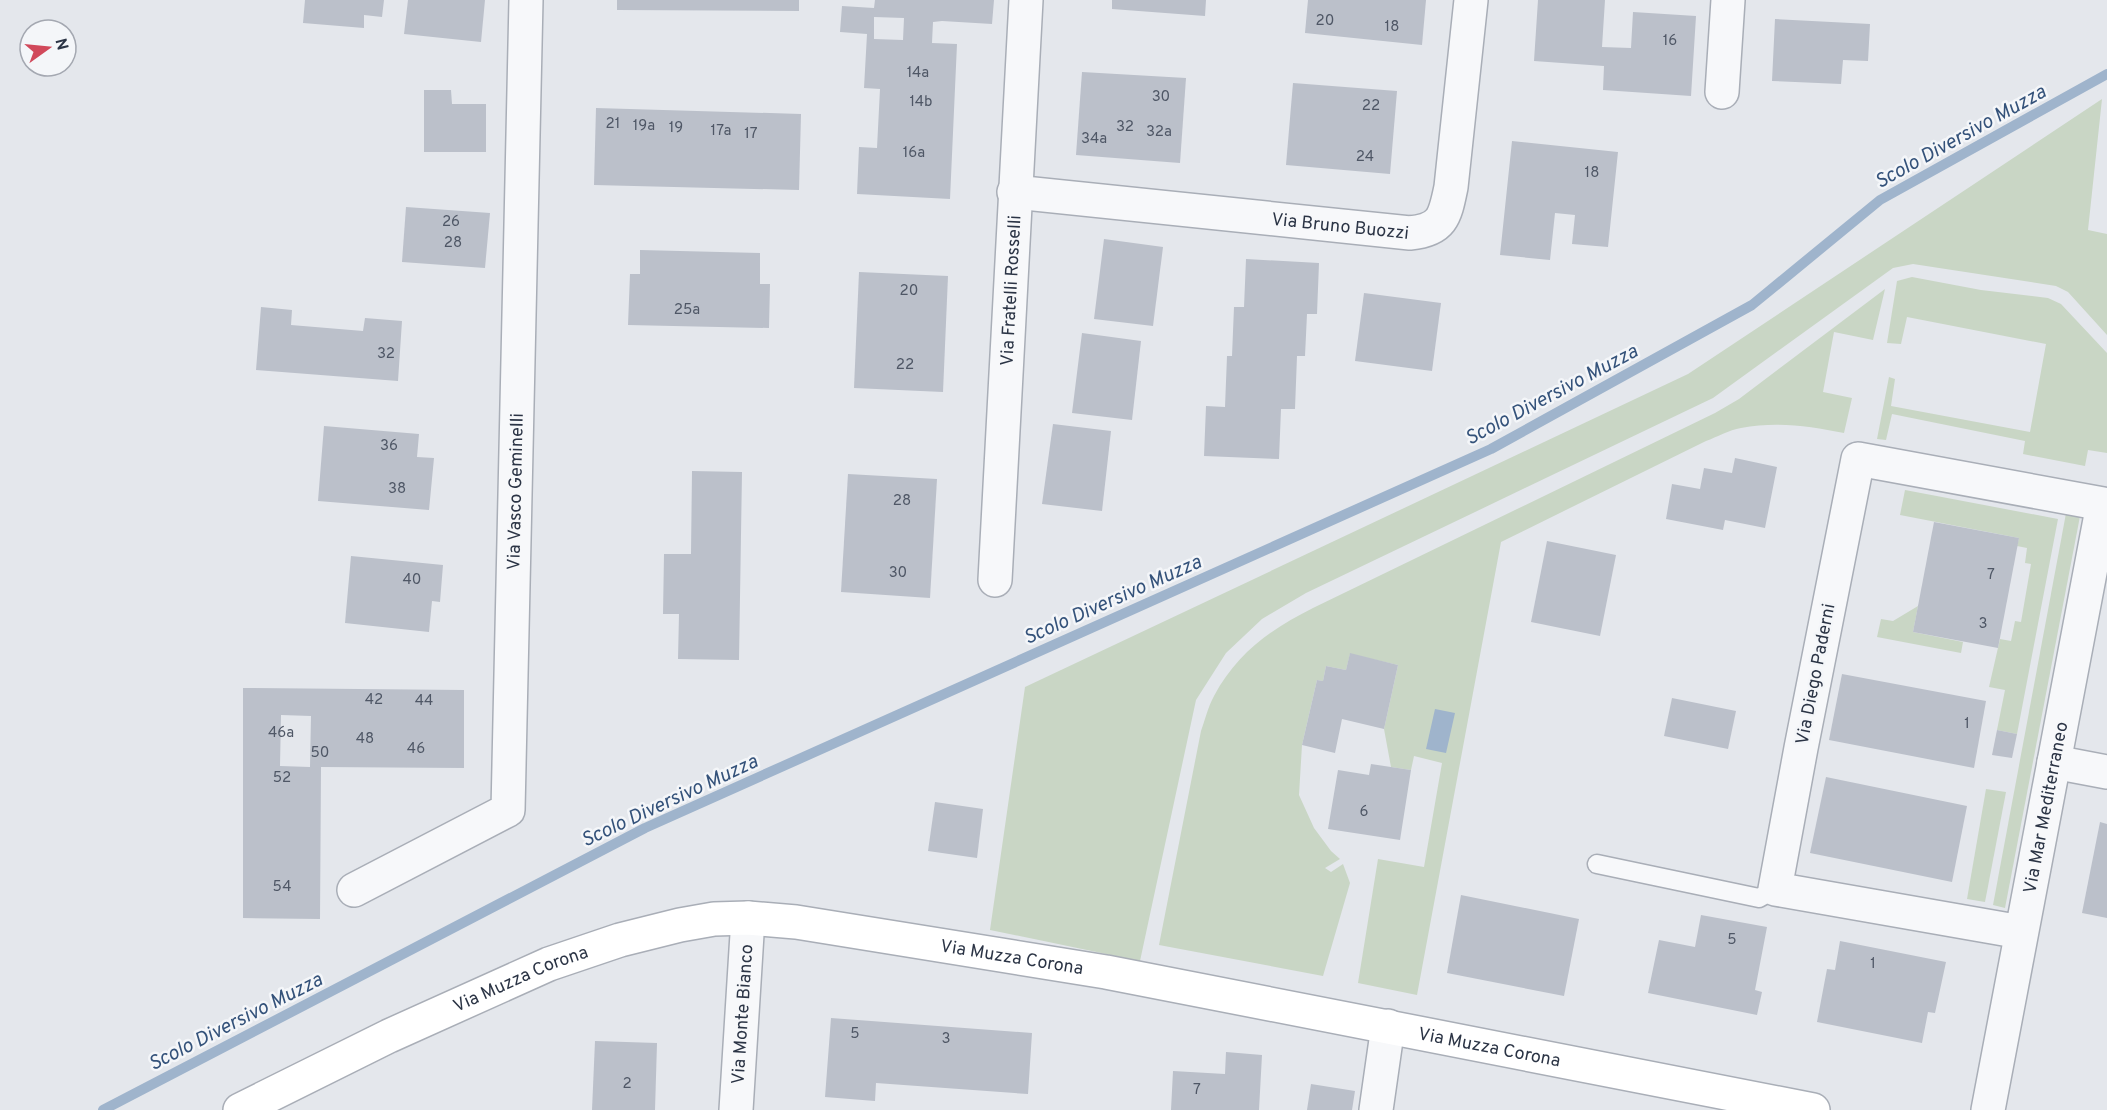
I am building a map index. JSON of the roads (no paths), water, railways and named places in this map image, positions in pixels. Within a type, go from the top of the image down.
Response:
[{"type":"street","name":"Via Vasco Geminelli","points":[[354,890],[508,810],[526,0]]},
{"type":"street","name":"Via Fratelli Rosselli","points":[[995,580],[1026,0]]},
{"type":"street","name":"Via Bruno Buozzi","points":[[1014,192],[1410,233],[1426,231],[1446,213],[1451,187],[1471,0]]},
{"type":"street","points":[[1722,92],[1728,0]]},
{"type":"street","name":"Via Diego Paderni","points":[[1775,889],[1800,748],[1858,459],[2103,504]]},
{"type":"street","name":"Via Mar Mediterraneo","points":[[1988,1110],[2103,504]]},
{"type":"street","points":[[2054,762],[2107,772]]},
{"type":"street","points":[[1775,889],[2021,932]]},
{"type":"street","name":"Via Muzza Corona","points":[[240,1110],[389,1036],[549,964],[620,940],[680,925],[748,918],[796,922],[1106,972],[1813,1110]]},
{"type":"street","name":"Via Monte Bianco","points":[[736,1110],[748,918]]},
{"type":"street","points":[[1376,1110],[1388,1026]]},
{"type":"lane","points":[[1597,864],[1759,898],[1775,889]]},
{"type":"water","points":[[1435,709],[1455,713],[1446,753],[1426,749]]},
{"type":"waterway","name":"Scolo Diversivo Muzza","points":[[103,1110],[645,828],[1491,449],[1752,305],[1880,200],[2107,74]]}]
